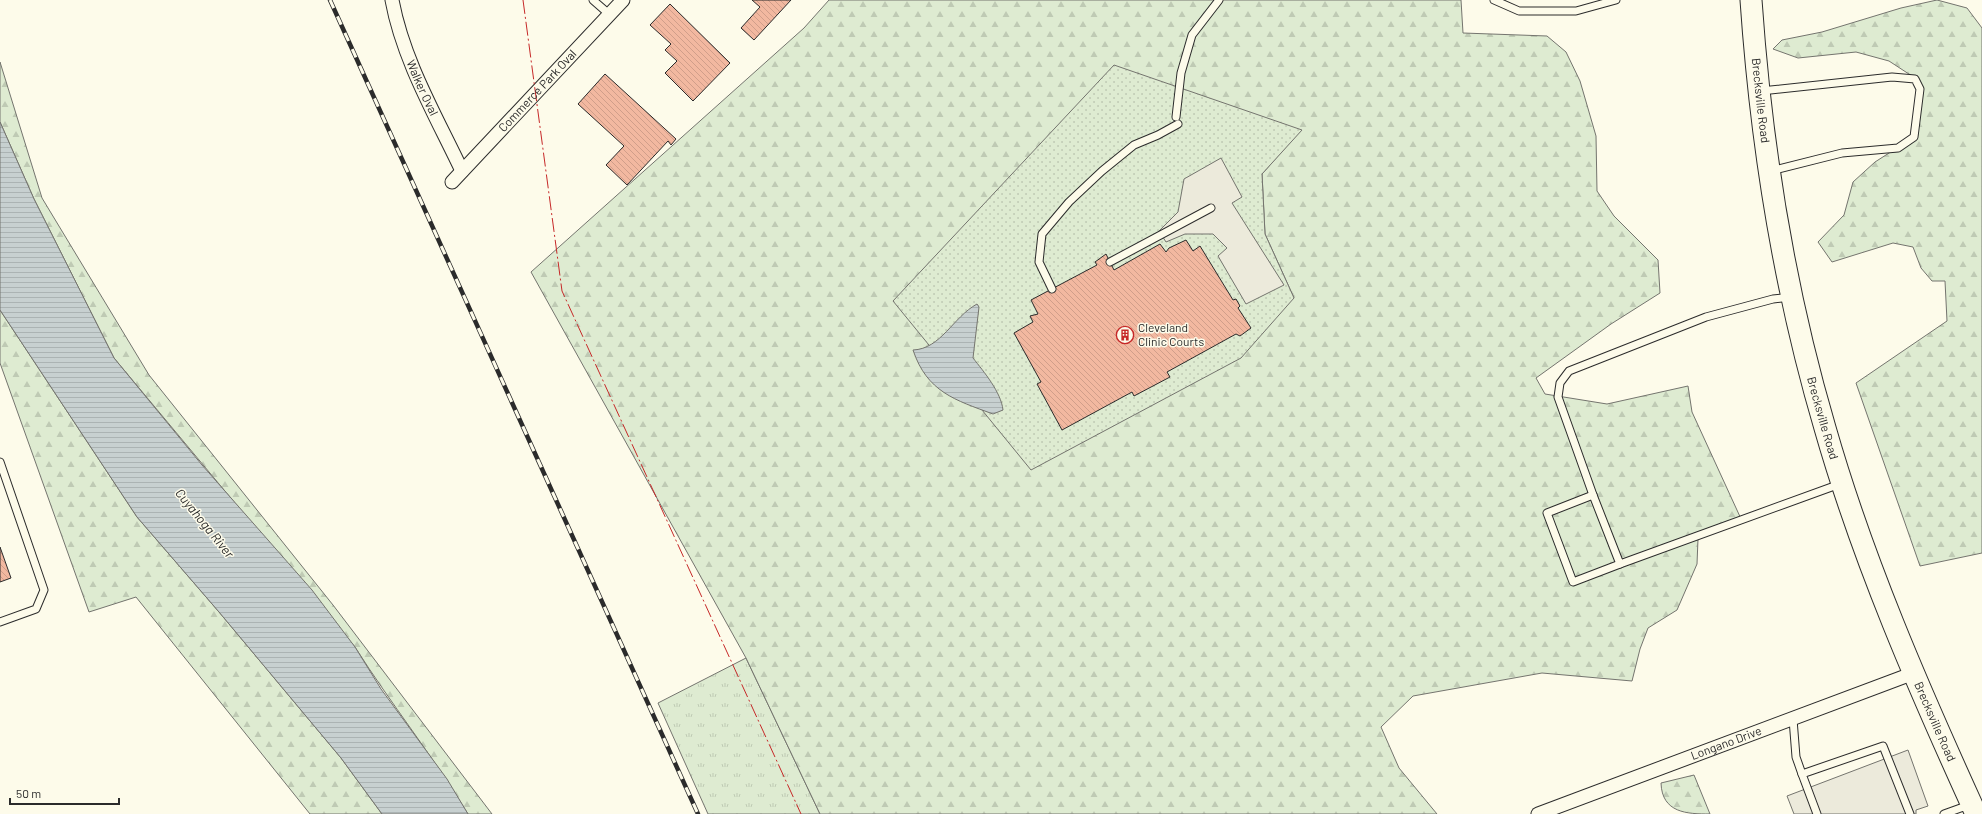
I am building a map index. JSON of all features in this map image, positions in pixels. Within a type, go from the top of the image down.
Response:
[{"type":"main road","name":"Brecksville Road","points":[[1751,0],[1758,91],[1768,172],[1792,297],[1807,363],[1842,483],[1858,531],[1914,673],[1973,809]]},
{"type":"street","name":"Walker Oval","points":[[392,0],[396,23],[410,59],[462,171]]},
{"type":"street","name":"Commerce Park Oval","points":[[452,182],[623,0]]},
{"type":"street","name":"Longano Drive","points":[[1538,814],[1914,673]]},
{"type":"lane","points":[[593,0],[609,14]]},
{"type":"lane","points":[[1052,289],[1039,262],[1042,234],[1069,202],[1102,171],[1134,144],[1158,135],[1177,120],[1181,73],[1192,35],[1219,0]]},
{"type":"lane","points":[[1494,0],[1519,11],[1576,11],[1616,0]]},
{"type":"lane","points":[[1758,91],[1892,78],[1915,78],[1920,89],[1914,137],[1898,148],[1842,153],[1768,172]]},
{"type":"lane","points":[[1110,262],[1211,208]]},
{"type":"lane","points":[[1620,564],[1593,495],[1558,397],[1560,383],[1569,371],[1706,317],[1773,299],[1792,297]]},
{"type":"lane","points":[[0,462],[44,590],[36,609],[0,622]]},
{"type":"lane","points":[[1593,495],[1547,513],[1573,582],[1842,483]]},
{"type":"lane","points":[[1793,718],[1796,757],[1817,814]]},
{"type":"lane","points":[[1802,774],[1883,746],[1910,814]]},
{"type":"lane","points":[[1944,814],[1973,809]]},
{"type":"green space","points":[[829,0],[1461,0],[1463,33],[1547,36],[1566,52],[1580,81],[1596,136],[1597,191],[1614,216],[1658,260],[1660,293],[1611,324],[1536,378],[1545,394],[1607,404],[1688,386],[1692,412],[1742,521],[1698,539],[1697,564],[1677,610],[1648,628],[1640,649],[1632,681],[1542,673],[1413,696],[1381,727],[1399,768],[1437,814],[820,814],[746,658],[531,272],[804,28]],"holes":[[[1301,130],[1262,174],[1265,234],[1294,298],[893,301]]]},
{"type":"green space","points":[[1937,0],[1967,8],[1982,28],[1982,553],[1920,566],[1856,383],[1947,321],[1945,281],[1932,281],[1921,268],[1913,247],[1893,243],[1832,262],[1818,242],[1844,215],[1853,182],[1875,162],[1914,137],[1920,89],[1915,78],[1889,61],[1856,52],[1798,58],[1773,49],[1782,40],[1822,32],[1901,8]]},
{"type":"green space","points":[[0,62],[42,198],[149,375],[333,605],[492,814],[468,814],[441,771],[355,647],[114,358],[34,199],[0,122]]},
{"type":"green space","points":[[1114,65],[1302,130],[1262,174],[1265,234],[1294,298],[1241,358],[1031,470],[893,301]]},
{"type":"green space","points":[[0,310],[137,517],[219,612],[341,758],[382,814],[310,814],[136,597],[89,612],[0,363]]},
{"type":"green space","points":[[746,658],[820,814],[708,814],[658,703]]},
{"type":"green space","points":[[1694,775],[1710,814],[1677,810],[1671,806],[1662,793],[1661,783]]},
{"type":"shaded area","points":[[1221,158],[1242,197],[1232,203],[1284,285],[1246,304],[1218,256],[1227,248],[1213,234],[1185,234],[1166,242],[1159,231],[1178,212],[1184,179]]},
{"type":"shaded area","points":[[1908,750],[1928,806],[1916,810],[1916,814],[1794,814],[1787,796]]},
{"type":"water","name":"Cuyahoga River","points":[[0,122],[34,199],[114,358],[202,465],[312,590],[355,647],[381,689],[447,779],[468,814],[382,814],[341,758],[219,612],[137,517],[0,310]]},
{"type":"water","points":[[977,304],[979,307],[973,358],[996,389],[1002,403],[1003,410],[993,414],[955,399],[934,385],[926,376],[913,350],[923,348],[931,344]]},
{"type":"building","points":[[752,0],[791,0],[754,40],[741,28],[760,7]]},
{"type":"building","points":[[670,4],[730,63],[693,101],[665,73],[677,61],[665,50],[671,44],[650,25]]},
{"type":"building","points":[[605,74],[676,139],[671,145],[668,141],[627,185],[606,165],[624,146],[578,104]]},
{"type":"building","name":"Cleveland Clinic Courts","points":[[1186,240],[1193,251],[1200,246],[1233,300],[1236,299],[1240,306],[1238,308],[1251,328],[1240,336],[1236,334],[1167,372],[1170,377],[1134,396],[1132,392],[1062,430],[1037,384],[1041,382],[1014,333],[1033,322],[1030,316],[1038,314],[1031,300],[1097,265],[1095,262],[1106,254],[1114,270],[1160,244],[1166,252],[1169,248]]},
{"type":"building","points":[[0,547],[11,578],[0,582]]},
{"type":"railway","points":[[330,0],[698,814]]},
{"type":"power","points":[[523,0],[562,291],[801,814]]},
{"type":"place","name":"Cleveland Clinic Courts","points":[[1125,335]]}]
